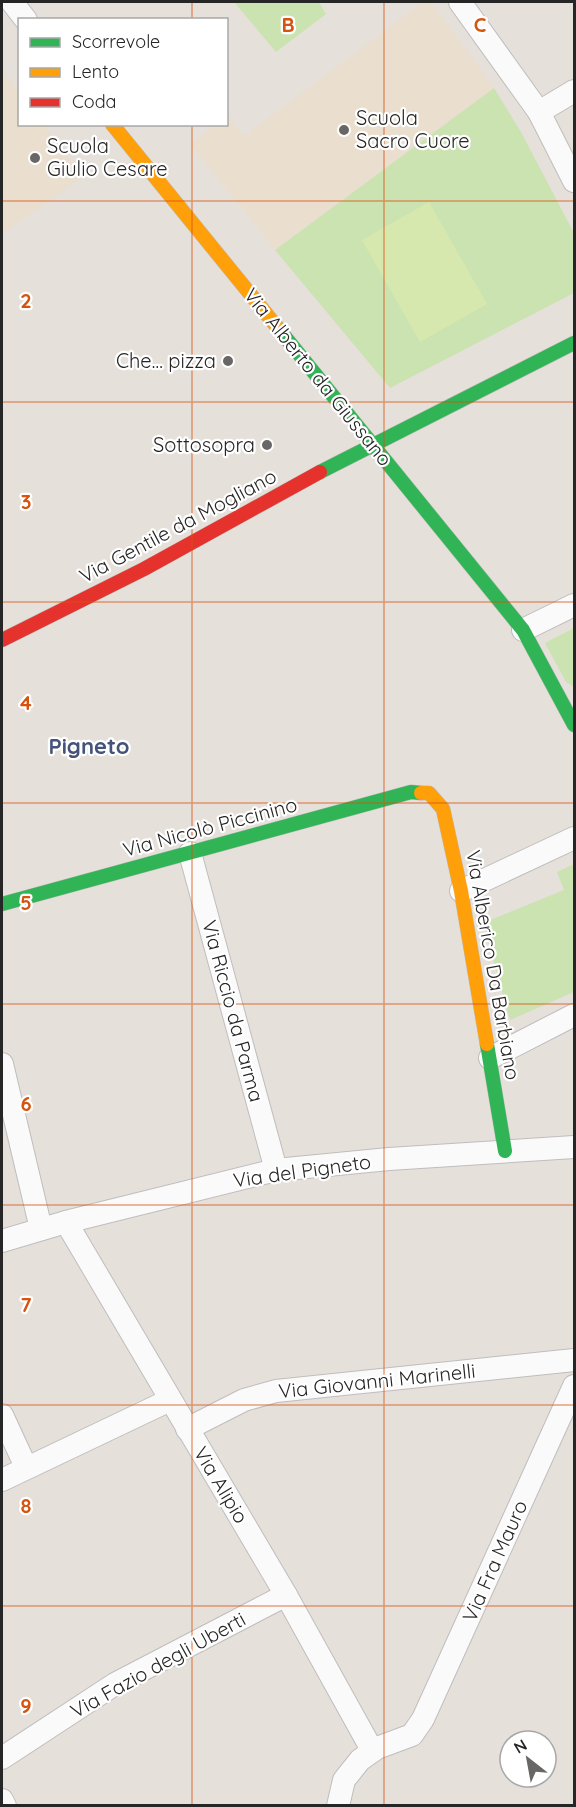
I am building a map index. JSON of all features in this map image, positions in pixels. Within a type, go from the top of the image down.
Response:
[{"type":"street","points":[[12,2],[24,18]]},
{"type":"street","points":[[460,2],[539,112],[574,181]]},
{"type":"street","points":[[539,112],[574,91]]},
{"type":"street","name":"Via Alberto da Giussano","points":[[114,126],[523,630],[574,725]]},
{"type":"street","name":"Via Gentile da Mogliano","points":[[2,640],[144,569],[337,462],[572,350]]},
{"type":"street","points":[[523,630],[574,605]]},
{"type":"street","name":"Via Nicolò Piccinino","points":[[2,904],[411,792],[429,793]]},
{"type":"street","name":"Via Alberico Da Barbiano","points":[[429,793],[443,809],[461,891],[505,1150]]},
{"type":"street","points":[[461,891],[574,838]]},
{"type":"street","name":"Via Riccio da Parma","points":[[190,853],[276,1170]]},
{"type":"street","points":[[490,1058],[574,1015]]},
{"type":"street","points":[[2,1064],[41,1229]]},
{"type":"street","name":"Via del Pigneto","points":[[2,1241],[66,1222],[276,1170],[505,1150],[574,1147]]},
{"type":"street","name":"Via Alipio","points":[[66,1222],[286,1595],[372,1750]]},
{"type":"street","name":"Via Giovanni Marinelli","points":[[187,1429],[244,1400],[276,1391],[574,1360]]},
{"type":"street","name":"Via Fra Mauro","points":[[372,1750],[412,1735],[428,1708],[574,1386]]},
{"type":"street","points":[[2,1480],[170,1400]]},
{"type":"street","points":[[2,1415],[26,1467]]},
{"type":"street","name":"Via Fazio degli Uberti","points":[[2,1758],[115,1684],[286,1595]]},
{"type":"street","points":[[338,1806],[344,1780],[360,1760],[372,1750]]},
{"type":"street","points":[[2,1800],[5,1806]]},
{"type":"shaded area","name":"Scuola Sacro Cuore","points":[[423,2],[431,2],[494,88],[275,250],[190,144],[215,126],[228,126],[228,115],[244,136]]},
{"type":"shaded area","name":"Scuola Giulio Cesare","points":[[2,71],[18,92],[18,126],[45,126],[83,177],[2,234]]},
{"type":"green space","points":[[234,2],[319,2],[326,14],[276,52]]},
{"type":"green space","points":[[494,88],[521,132],[574,233],[574,293],[390,388],[275,250]]},
{"type":"green space","points":[[429,202],[487,304],[420,342],[362,240]]},
{"type":"green space","points":[[574,628],[574,687],[566,682],[545,643]]},
{"type":"green space","points":[[574,864],[574,992],[510,1020],[483,923],[564,890],[557,872]]},
{"type":"traffic: fast","points":[[277,327],[523,630],[574,725]]},
{"type":"traffic: fast","points":[[320,472],[574,343]]},
{"type":"traffic: fast","points":[[2,904],[411,792],[421,793]]},
{"type":"traffic: fast","points":[[487,1044],[505,1151]]},
{"type":"traffic: slow","points":[[114,126],[277,327]]},
{"type":"traffic: slow","points":[[421,793],[429,793],[443,809],[461,891],[487,1044]]},
{"type":"traffic: jam","points":[[2,640],[144,569],[320,472]]},
{"type":"place","name":"Scuola Sacro Cuore","points":[[344,130]]},
{"type":"place","name":"Scuola Giulio Cesare","points":[[35,158]]},
{"type":"place","name":"Che… pizza","points":[[228,361]]},
{"type":"place","name":"Sottosopra","points":[[267,445]]},
{"type":"district","name":"Pigneto","points":[[89,746]]}]
